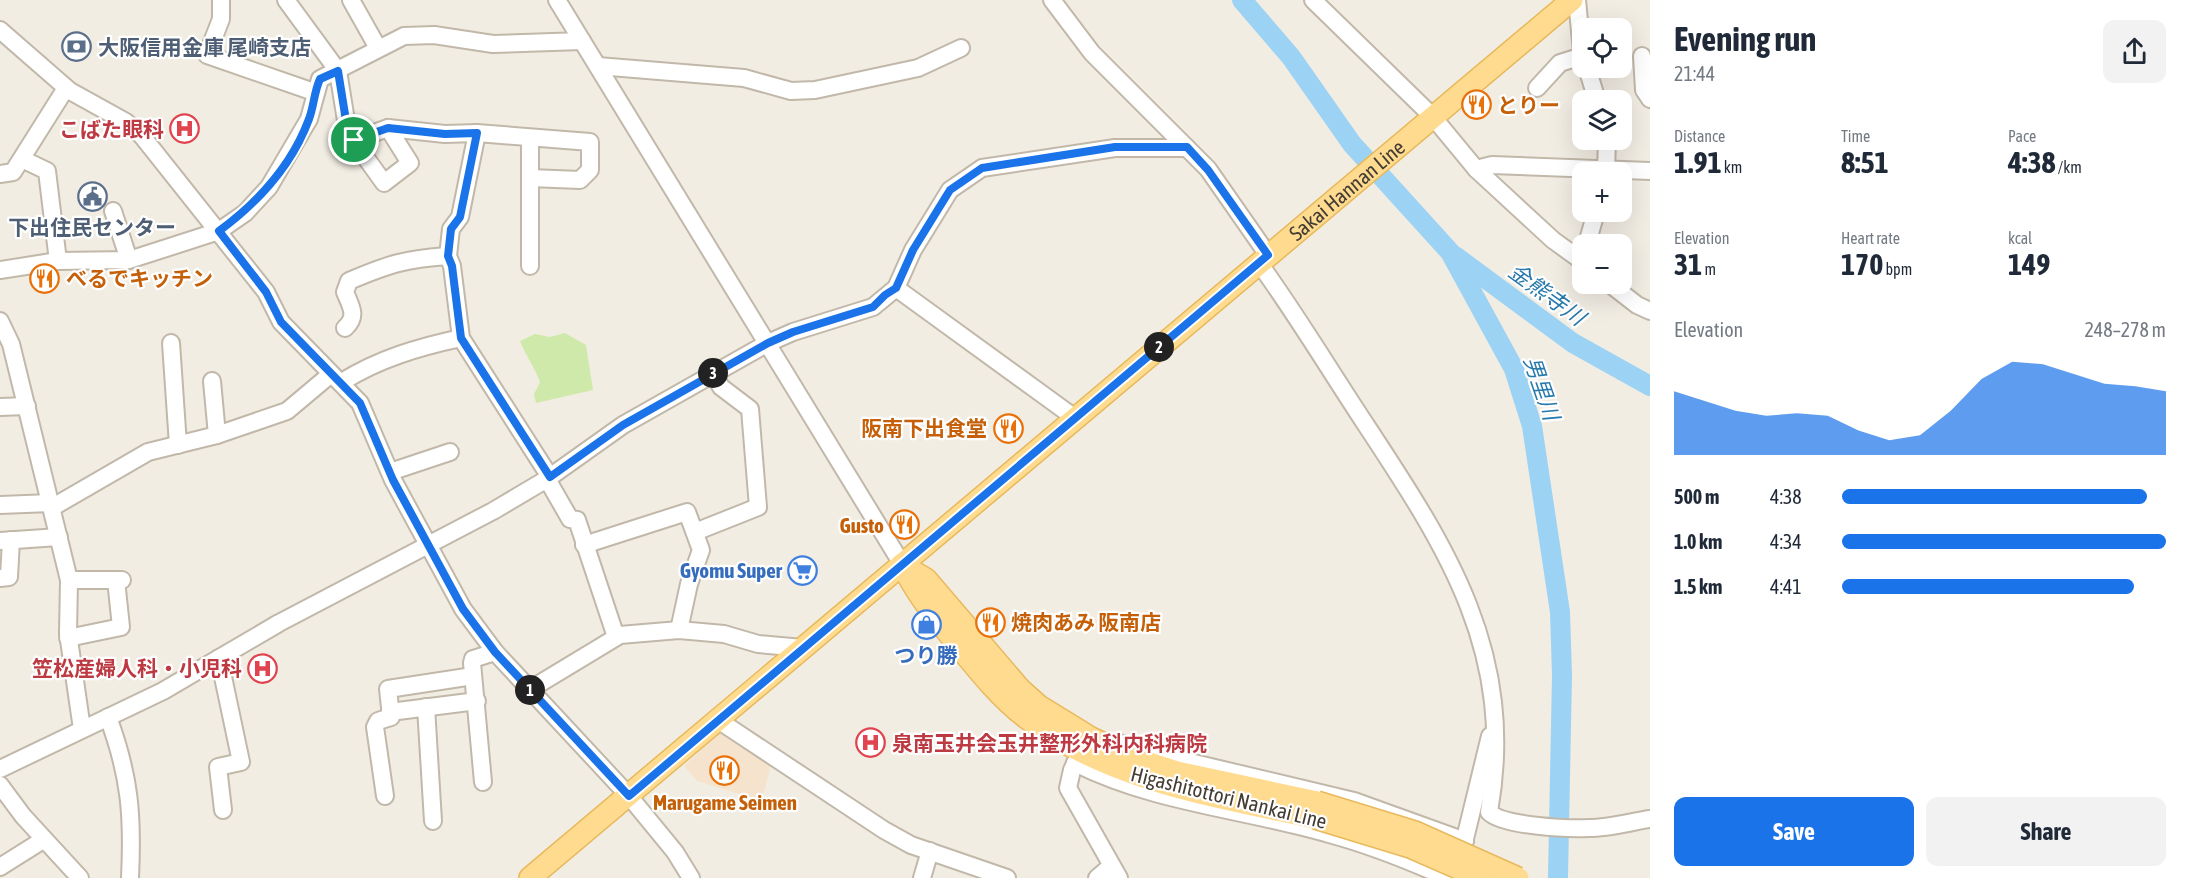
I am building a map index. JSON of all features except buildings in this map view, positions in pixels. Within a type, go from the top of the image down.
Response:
[{"type":"main road","name":"Sakai Hannan Line","points":[[530,878],[1572,0]]},
{"type":"main road","name":"Higashitottori Nankai Line","points":[[902,564],[926,579],[1020,689],[1039,706],[1091,738],[1134,758],[1177,772],[1316,810],[1415,832],[1518,878]]},
{"type":"main road","name":"Higashitottori Nankai Line","points":[[902,564],[914,590],[984,678],[1027,718],[1077,758],[1172,786],[1316,810],[1481,878]]},
{"type":"street","points":[[221,0],[221,19],[207,55],[314,92]]},
{"type":"street","points":[[286,0],[338,71],[348,133],[384,183],[410,163],[388,128]]},
{"type":"street","points":[[351,0],[378,48]]},
{"type":"street","points":[[557,0],[902,564]]},
{"type":"street","points":[[1052,0],[1092,53],[1208,170],[1268,255],[1424,514],[1450,562],[1475,619],[1485,651],[1491,683],[1497,754],[1489,812],[1494,818],[1514,823],[1588,828],[1650,819]]},
{"type":"street","points":[[1313,0],[1427,121],[1476,169],[1545,232],[1572,253]]},
{"type":"street","points":[[1577,0],[1579,18]]},
{"type":"street","points":[[2,33],[66,88],[126,122],[142,136],[266,292],[281,322],[360,403],[390,472],[463,609],[495,652],[629,796],[675,852],[691,878]]},
{"type":"street","points":[[0,270],[58,261],[129,260],[219,231],[245,213],[269,187],[309,119],[314,92],[320,79],[404,36],[424,35],[493,44],[582,40]]},
{"type":"street","points":[[598,66],[744,78],[791,91],[815,90],[918,68],[961,48]]},
{"type":"street","points":[[1642,56],[1644,90],[1650,99]]},
{"type":"street","points":[[1537,88],[1560,63],[1572,58]]},
{"type":"street","points":[[0,174],[13,172],[66,88]]},
{"type":"street","points":[[354,140],[388,128],[445,134],[477,133],[590,142],[590,170],[580,180],[530,178]]},
{"type":"street","points":[[477,133],[460,217],[451,229],[448,256],[452,266],[461,338],[549,478],[570,519],[577,520],[616,637]]},
{"type":"street","points":[[530,138],[530,266]]},
{"type":"street","points":[[0,769],[163,691],[279,623],[430,546],[549,478],[623,425],[768,343],[793,332],[873,307],[896,288],[913,250],[950,190],[982,168],[1115,147],[1187,147]]},
{"type":"street","points":[[22,159],[47,171],[58,261]]},
{"type":"street","points":[[1476,169],[1492,165],[1572,170]]},
{"type":"street","points":[[1632,171],[1650,171]]},
{"type":"street","points":[[113,211],[129,260]]},
{"type":"street","points":[[345,328],[353,321],[354,314],[345,292],[349,281],[400,261],[448,256]]},
{"type":"street","points":[[896,288],[1075,418]]},
{"type":"street","points":[[1623,294],[1637,305],[1650,311]]},
{"type":"street","points":[[0,321],[11,344],[69,580],[68,638],[82,729]]},
{"type":"street","points":[[0,505],[52,505],[135,458],[178,444],[217,435],[287,411],[336,378],[417,348],[461,338]]},
{"type":"street","points":[[171,343],[178,444]]},
{"type":"street","points":[[695,532],[758,507],[750,409],[721,387],[713,373]]},
{"type":"street","points":[[212,381],[217,435]]},
{"type":"street","points":[[0,407],[27,406]]},
{"type":"street","points":[[390,472],[450,452]]},
{"type":"street","points":[[584,545],[687,512],[700,550],[689,584],[679,630]]},
{"type":"street","points":[[3,582],[6,540],[59,537]]},
{"type":"street","points":[[68,638],[120,627],[119,580],[69,580]]},
{"type":"street","points":[[529,690],[616,637],[679,630],[724,634],[758,644],[803,648]]},
{"type":"street","points":[[483,782],[472,660],[495,652]]},
{"type":"street","points":[[219,658],[241,762],[218,767],[223,810]]},
{"type":"street","points":[[385,796],[375,727],[378,721],[391,717],[387,691],[390,687],[473,676]]},
{"type":"street","points":[[390,712],[477,701]]},
{"type":"street","points":[[426,707],[433,821]]},
{"type":"street","points":[[108,717],[128,781],[132,816],[130,878]]},
{"type":"street","points":[[718,720],[884,830],[912,846],[930,851],[984,874],[1007,878]]},
{"type":"street","points":[[1068,723],[1127,745],[1177,759],[1354,801],[1465,841]]},
{"type":"street","points":[[1456,878],[1493,723]]},
{"type":"street","points":[[1097,878],[1115,872],[1068,788],[1077,758],[1140,790],[1327,833],[1385,852],[1448,878]]},
{"type":"street","points":[[0,785],[43,840],[80,878]]},
{"type":"street","points":[[0,867],[43,840]]},
{"type":"street","points":[[922,878],[930,851]]},
{"type":"shaded area","points":[[721,732],[771,764],[762,801],[697,781],[684,766]]},
{"type":"green space","points":[[565,333],[586,345],[593,390],[536,403],[534,394],[540,382],[520,341],[535,334],[550,337]]},
{"type":"waterway","name":"男里川","points":[[1242,0],[1291,57],[1352,144],[1450,252],[1514,369],[1532,426],[1560,612],[1562,675],[1558,878]]},
{"type":"waterway","name":"金熊寺川","points":[[1455,256],[1573,343],[1650,386]]},
{"type":"place","name":"大阪信用金庫 尾崎支店","points":[[77,47]]},
{"type":"place","name":"とりー","points":[[1476,105]]},
{"type":"place","name":"こばた眼科","points":[[185,129]]},
{"type":"place","name":"下出住民センター","points":[[92,196]]},
{"type":"place","name":"べるでキッチン","points":[[45,278]]},
{"type":"place","name":"阪南下出食堂","points":[[1008,428]]},
{"type":"place","name":"Gusto","points":[[905,525]]},
{"type":"place","name":"Gyomu Super","points":[[803,570]]},
{"type":"place","name":"焼肉あみ 阪南店","points":[[990,622]]},
{"type":"place","name":"つり勝","points":[[926,624]]},
{"type":"place","name":"笠松産婦人科・小児科","points":[[263,668]]},
{"type":"place","name":"泉南玉井会玉井整形外科内科病院","points":[[871,743]]},
{"type":"place","name":"Marugame Seimen","points":[[725,771]]},
{"type":"route","points":[[338,71],[348,133],[354,140],[388,128],[410,128],[445,134],[477,133],[460,217],[451,229],[448,256],[452,266],[461,338],[488,384],[550,477],[623,425],[768,343],[793,332],[873,307],[896,288],[913,250],[950,190],[982,168],[1115,147],[1187,147],[1208,170],[1268,255],[629,796],[495,652],[463,609],[393,480],[375,433],[360,403],[281,322],[266,292],[219,231],[245,213],[269,187],[309,119],[314,92],[320,79],[338,71]]}]
